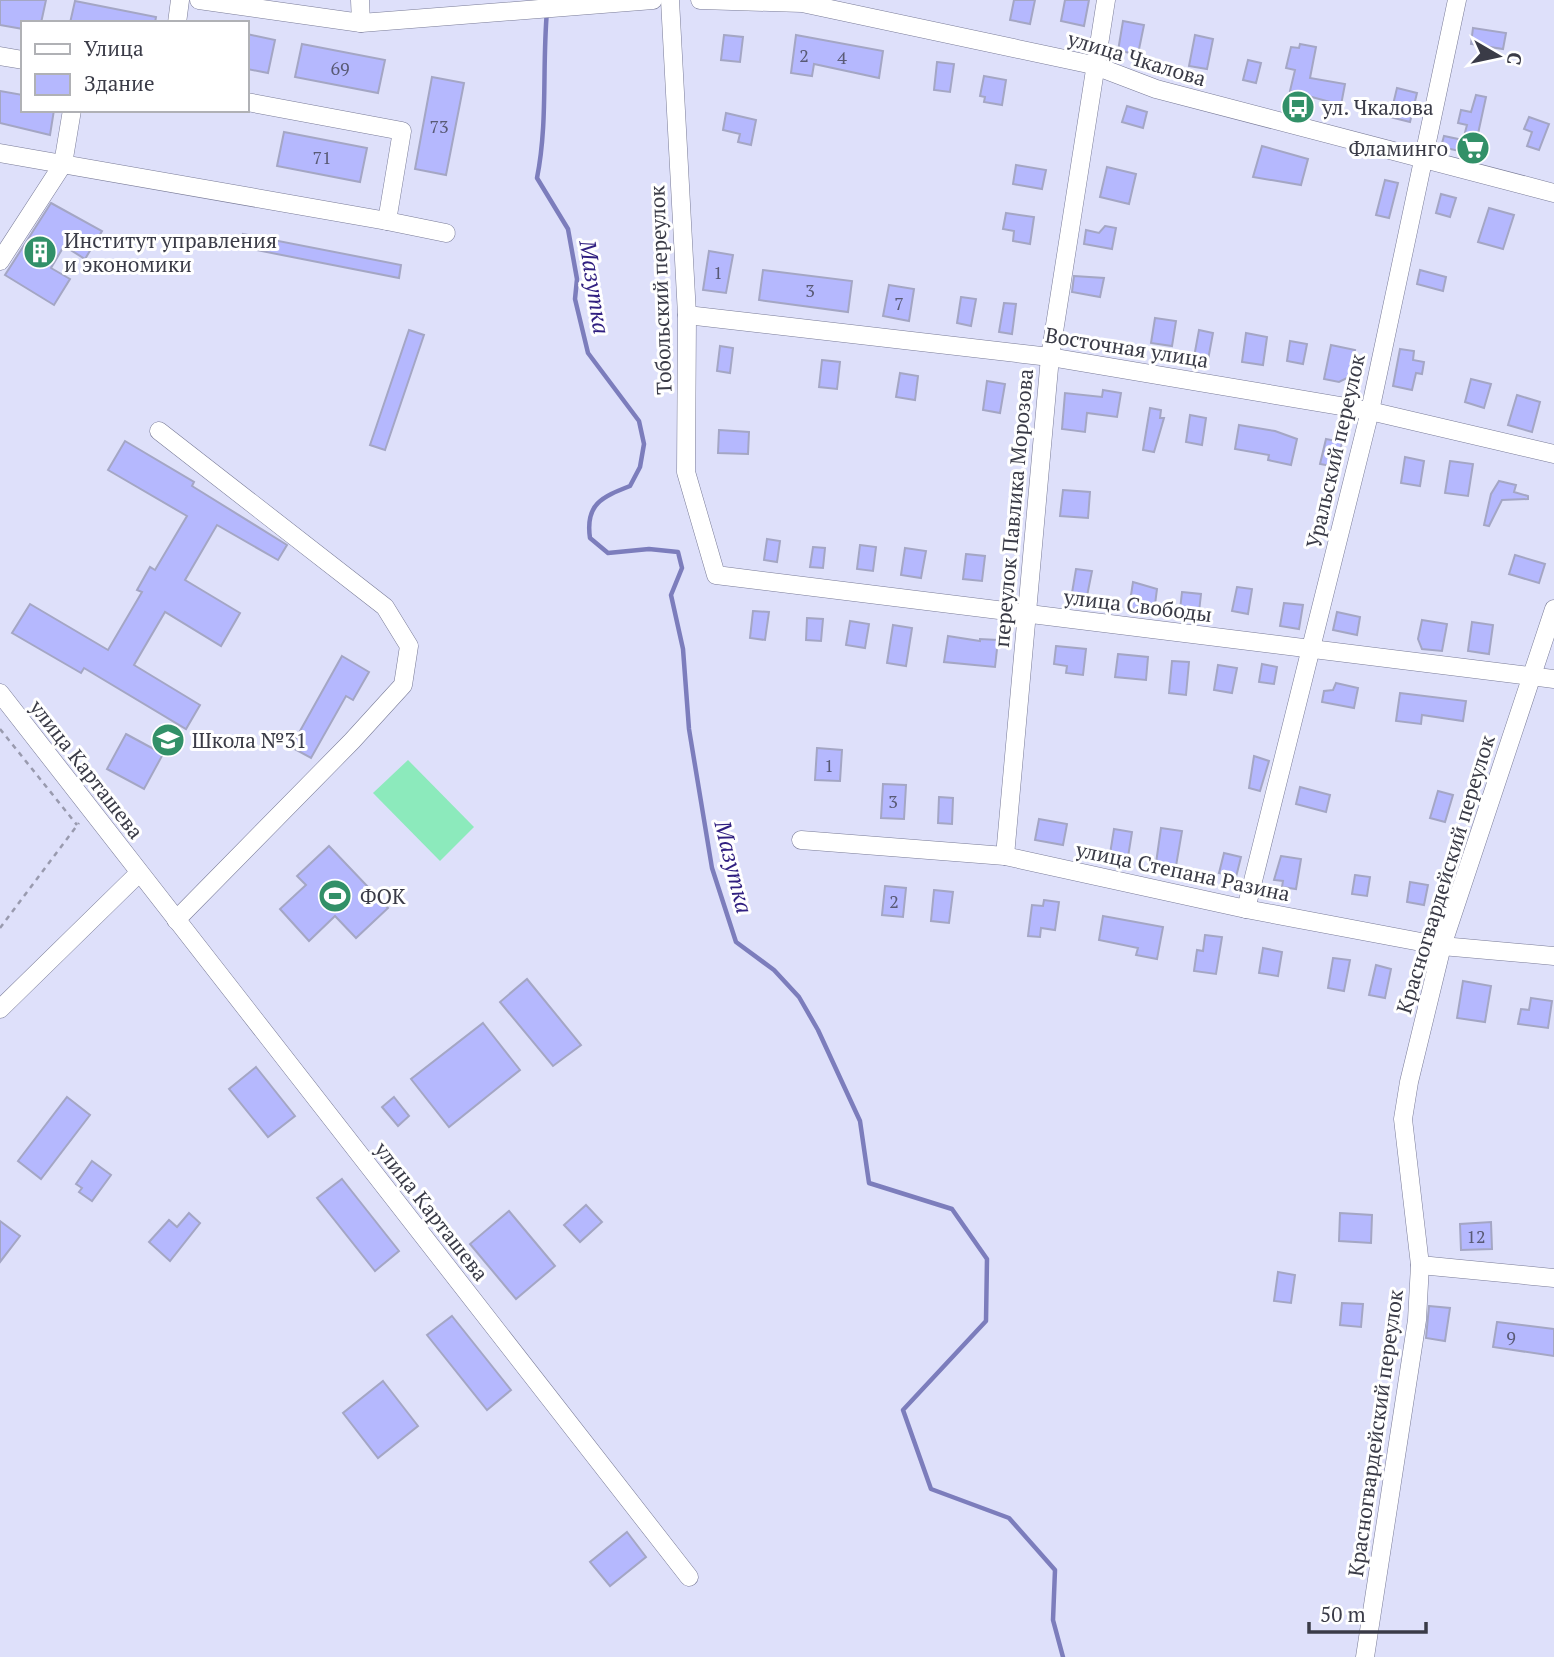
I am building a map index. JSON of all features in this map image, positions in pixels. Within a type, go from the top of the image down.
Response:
[{"type":"street","points":[[177,21],[180,0]]},
{"type":"street","points":[[199,0],[362,23],[591,2],[653,0]]},
{"type":"street","points":[[360,0],[362,23]]},
{"type":"street","name":"Тобольский переулок","points":[[670,0],[687,316],[686,472],[716,575]]},
{"type":"street","name":"улица Чкалова","points":[[700,0],[802,3],[1093,65],[1156,89],[1554,194]]},
{"type":"street","name":"переулок Павлика Морозова","points":[[1005,856],[1050,357],[1093,65],[1106,0]]},
{"type":"street","name":"Уральский переулок","points":[[1246,909],[1370,411],[1457,0]]},
{"type":"street","points":[[0,56],[21,61]]},
{"type":"street","points":[[248,102],[402,131],[387,220]]},
{"type":"street","points":[[0,261],[63,164],[72,112]]},
{"type":"street","points":[[0,153],[387,220],[446,233]]},
{"type":"street","name":"Восточная улица","points":[[687,316],[1050,357],[1370,411],[1554,454]]},
{"type":"street","points":[[159,431],[385,607],[410,646],[403,685],[352,741],[176,920]]},
{"type":"street","name":"улица Свободы","points":[[716,575],[1554,679]]},
{"type":"street","name":"Красногвардейский переулок","points":[[1365,1657],[1417,1320],[1420,1265],[1404,1119],[1409,1082],[1442,946],[1554,609]]},
{"type":"street","name":"улица Карташева","points":[[0,693],[689,1577]]},
{"type":"street","name":"улица Степана Разина","points":[[801,840],[1005,856],[1246,909],[1442,946],[1554,956]]},
{"type":"street","name":"улица Карташева","points":[[0,1009],[139,873]]},
{"type":"street","points":[[1420,1265],[1554,1278]]},
{"type":"path","points":[[0,729],[78,825]]},
{"type":"path","points":[[0,928],[90,809]]},
{"type":"green space","points":[[408,760],[474,827],[440,861],[373,793]]},
{"type":"building","points":[[0,0],[46,0],[41,21],[21,21],[21,29],[0,25]]},
{"type":"building","points":[[1014,0],[1035,0],[1030,24],[1010,20]]},
{"type":"building","points":[[1065,0],[1089,0],[1084,26],[1061,21]]},
{"type":"building","points":[[75,1],[156,17],[155,21],[70,21]]},
{"type":"building","points":[[1123,21],[1144,25],[1138,54],[1118,51]]},
{"type":"building","points":[[1473,28],[1506,33],[1503,49],[1471,44]]},
{"type":"building","points":[[248,34],[275,40],[268,73],[248,69]]},
{"type":"building","points":[[724,35],[743,37],[740,62],[721,60]]},
{"type":"building","points":[[796,35],[883,51],[879,78],[814,64],[812,76],[791,73]]},
{"type":"building","points":[[1195,35],[1213,39],[1207,69],[1189,66]]},
{"type":"building","points":[[302,44],[385,60],[378,93],[295,77]]},
{"type":"building","points":[[1300,44],[1316,47],[1310,78],[1345,84],[1341,105],[1290,91],[1295,70],[1286,68],[1291,47],[1299,48]]},
{"type":"building","points":[[1248,60],[1261,63],[1256,83],[1243,80]]},
{"type":"building","points":[[937,62],[954,64],[950,92],[934,90]]},
{"type":"building","points":[[984,76],[1006,80],[1002,105],[984,102],[985,97],[980,96]]},
{"type":"building","points":[[432,77],[464,83],[446,175],[415,169]]},
{"type":"building","points":[[1397,88],[1417,93],[1410,122],[1390,117]]},
{"type":"building","points":[[0,91],[21,95],[21,112],[54,112],[50,135],[0,123]]},
{"type":"building","points":[[1476,95],[1486,97],[1476,143],[1486,145],[1483,156],[1441,147],[1444,136],[1463,140],[1467,125],[1458,123],[1461,110],[1471,112]]},
{"type":"building","points":[[1127,106],[1147,112],[1143,128],[1122,122]]},
{"type":"building","points":[[726,113],[756,120],[751,145],[738,142],[740,134],[723,130]]},
{"type":"building","points":[[1529,117],[1549,124],[1539,150],[1527,146],[1532,132],[1524,129]]},
{"type":"building","points":[[284,132],[367,148],[360,182],[277,166]]},
{"type":"building","points":[[1262,146],[1308,159],[1301,185],[1253,177]]},
{"type":"building","points":[[1016,165],[1046,170],[1042,189],[1013,184]]},
{"type":"building","points":[[1107,167],[1136,174],[1129,204],[1100,197]]},
{"type":"building","points":[[1385,180],[1398,183],[1389,218],[1376,215]]},
{"type":"building","points":[[1441,194],[1456,198],[1450,217],[1436,213]]},
{"type":"building","name":"Институт управления и экономики","points":[[51,203],[102,231],[85,259],[64,246],[51,268],[70,279],[54,305],[5,275]]},
{"type":"building","points":[[1489,208],[1514,215],[1503,249],[1478,242]]},
{"type":"building","points":[[1006,213],[1034,217],[1030,244],[1013,241],[1014,231],[1003,229]]},
{"type":"building","points":[[1105,226],[1116,228],[1112,249],[1084,244],[1086,230],[1099,233]]},
{"type":"building","points":[[243,234],[401,265],[399,278],[241,247]]},
{"type":"building","points":[[709,251],[733,255],[726,293],[703,290]]},
{"type":"building","points":[[763,270],[852,281],[848,312],[759,300]]},
{"type":"building","points":[[1420,270],[1446,277],[1443,291],[1417,284]]},
{"type":"building","points":[[1074,276],[1104,278],[1100,297],[1072,292]]},
{"type":"building","points":[[889,285],[914,289],[909,321],[883,316]]},
{"type":"building","points":[[961,297],[976,299],[971,326],[957,323]]},
{"type":"building","points":[[1004,303],[1016,304],[1012,334],[999,332]]},
{"type":"building","points":[[1155,318],[1176,321],[1172,346],[1151,343]]},
{"type":"building","points":[[409,330],[424,335],[385,450],[370,445]]},
{"type":"building","points":[[1199,330],[1213,333],[1208,360],[1194,357]]},
{"type":"building","points":[[1246,333],[1267,337],[1263,365],[1242,362]]},
{"type":"building","points":[[1290,341],[1307,344],[1303,364],[1287,361]]},
{"type":"building","points":[[1331,345],[1355,350],[1349,377],[1339,382],[1324,379]]},
{"type":"building","points":[[720,346],[733,348],[730,373],[717,371]]},
{"type":"building","points":[[1400,349],[1414,351],[1413,360],[1424,362],[1422,374],[1416,373],[1412,390],[1393,386]]},
{"type":"building","points":[[822,360],[840,362],[837,389],[819,387]]},
{"type":"building","points":[[900,373],[918,376],[915,400],[896,397]]},
{"type":"building","points":[[1471,379],[1491,384],[1484,408],[1465,402]]},
{"type":"building","points":[[987,381],[1005,384],[1000,413],[983,410]]},
{"type":"building","points":[[1103,390],[1121,393],[1117,417],[1087,413],[1085,432],[1062,429],[1065,393],[1102,397]]},
{"type":"building","points":[[1517,395],[1540,402],[1532,432],[1508,425]]},
{"type":"building","points":[[1150,408],[1161,410],[1160,418],[1164,418],[1154,452],[1143,450]]},
{"type":"building","points":[[1190,415],[1206,418],[1202,445],[1186,442]]},
{"type":"building","points":[[1239,425],[1275,431],[1297,439],[1291,465],[1268,460],[1269,455],[1235,449]]},
{"type":"building","points":[[719,430],[749,432],[748,454],[718,453]]},
{"type":"building","points":[[1326,439],[1342,442],[1337,467],[1320,464]]},
{"type":"building","points":[[125,441],[194,482],[192,486],[287,545],[278,560],[217,525],[185,580],[240,613],[221,646],[165,612],[134,665],[200,705],[186,729],[84,668],[81,673],[12,633],[30,604],[108,650],[142,592],[137,590],[150,567],[155,570],[187,516],[108,470]]},
{"type":"building","points":[[1405,457],[1424,461],[1420,486],[1401,483]]},
{"type":"building","points":[[1450,461],[1473,464],[1468,496],[1445,493]]},
{"type":"building","points":[[1499,481],[1516,485],[1514,492],[1528,496],[1528,499],[1502,500],[1489,526],[1484,525],[1491,494]]},
{"type":"building","points":[[1063,490],[1090,492],[1088,518],[1060,516]]},
{"type":"building","points":[[767,539],[780,541],[777,562],[764,560]]},
{"type":"building","points":[[860,545],[876,547],[873,571],[857,569]]},
{"type":"building","points":[[813,547],[825,548],[823,568],[810,567]]},
{"type":"building","points":[[905,548],[926,551],[921,578],[901,575]]},
{"type":"building","points":[[966,554],[985,556],[982,581],[963,579]]},
{"type":"building","points":[[1515,555],[1545,564],[1539,583],[1509,574]]},
{"type":"building","points":[[1076,569],[1092,571],[1087,596],[1072,593]]},
{"type":"building","points":[[1133,582],[1157,589],[1154,612],[1129,608]]},
{"type":"building","points":[[1237,587],[1252,589],[1248,614],[1232,611]]},
{"type":"building","points":[[1182,592],[1201,594],[1199,612],[1180,610]]},
{"type":"building","points":[[1284,603],[1303,605],[1299,629],[1280,626]]},
{"type":"building","points":[[753,611],[769,612],[765,640],[750,638]]},
{"type":"building","points":[[1337,612],[1360,617],[1357,635],[1333,630]]},
{"type":"building","points":[[807,618],[823,619],[821,641],[806,640]]},
{"type":"building","points":[[1422,620],[1447,624],[1442,651],[1422,649],[1418,639]]},
{"type":"building","points":[[850,621],[869,624],[865,648],[846,645]]},
{"type":"building","points":[[1472,622],[1493,625],[1489,654],[1468,651]]},
{"type":"building","points":[[893,625],[912,628],[906,666],[887,663]]},
{"type":"building","points":[[948,636],[980,641],[998,640],[995,667],[944,662]]},
{"type":"building","points":[[1056,646],[1086,649],[1083,675],[1066,673],[1067,666],[1054,664]]},
{"type":"building","points":[[1118,654],[1148,657],[1146,680],[1115,677]]},
{"type":"building","points":[[342,656],[369,672],[353,700],[346,696],[311,758],[291,747]]},
{"type":"building","points":[[1172,661],[1189,662],[1186,695],[1169,693]]},
{"type":"building","points":[[1262,664],[1277,667],[1274,684],[1259,682]]},
{"type":"building","points":[[1218,665],[1237,668],[1232,693],[1214,690]]},
{"type":"building","points":[[1336,683],[1358,688],[1354,708],[1322,702],[1324,691],[1333,690]]},
{"type":"building","points":[[1400,693],[1466,701],[1463,721],[1422,715],[1421,724],[1396,721]]},
{"type":"building","points":[[126,734],[163,754],[144,789],[107,769]]},
{"type":"building","points":[[817,748],[842,750],[840,781],[815,780]]},
{"type":"building","points":[[1254,756],[1269,761],[1260,791],[1249,788]]},
{"type":"building","points":[[883,784],[906,785],[904,819],[881,818]]},
{"type":"building","points":[[1300,787],[1330,795],[1326,812],[1296,804]]},
{"type":"building","points":[[1438,791],[1453,795],[1445,822],[1430,818]]},
{"type":"building","points":[[939,797],[953,798],[952,824],[938,823]]},
{"type":"building","points":[[1039,819],[1067,824],[1063,845],[1035,840]]},
{"type":"building","points":[[1161,828],[1182,831],[1176,866],[1156,863]]},
{"type":"building","points":[[1114,829],[1132,832],[1128,857],[1110,854]]},
{"type":"building","name":"ФОК","points":[[329,846],[388,908],[356,938],[335,916],[309,941],[280,909],[306,885],[297,876]]},
{"type":"building","points":[[1224,853],[1241,857],[1236,877],[1219,873]]},
{"type":"building","points":[[1281,856],[1301,859],[1296,889],[1282,887],[1283,881],[1274,880]]},
{"type":"building","points":[[1355,875],[1370,877],[1367,896],[1352,894]]},
{"type":"building","points":[[1410,882],[1428,885],[1424,905],[1407,902]]},
{"type":"building","points":[[885,886],[906,888],[903,917],[882,915]]},
{"type":"building","points":[[934,890],[953,892],[949,923],[931,921]]},
{"type":"building","points":[[1044,900],[1059,902],[1055,930],[1041,928],[1040,937],[1028,936],[1032,905],[1043,906]]},
{"type":"building","points":[[1103,916],[1163,927],[1157,959],[1136,955],[1138,948],[1099,940]]},
{"type":"building","points":[[1205,935],[1222,937],[1216,974],[1194,971],[1197,950],[1203,951]]},
{"type":"building","points":[[1263,948],[1282,952],[1278,976],[1259,973]]},
{"type":"building","points":[[1333,958],[1350,960],[1344,991],[1328,988]]},
{"type":"building","points":[[1376,965],[1391,969],[1385,998],[1369,995]]},
{"type":"building","points":[[527,979],[581,1045],[553,1066],[500,1002]]},
{"type":"building","points":[[1463,981],[1491,986],[1485,1022],[1457,1018]]},
{"type":"building","points":[[1531,998],[1552,1001],[1548,1028],[1518,1024],[1521,1009],[1529,1010]]},
{"type":"building","points":[[483,1023],[520,1070],[449,1127],[411,1079]]},
{"type":"building","points":[[256,1067],[295,1116],[268,1137],[229,1089]]},
{"type":"building","points":[[67,1097],[90,1115],[41,1179],[18,1161]]},
{"type":"building","points":[[394,1097],[409,1116],[398,1126],[382,1107]]},
{"type":"building","points":[[92,1161],[111,1175],[92,1201],[79,1192],[82,1188],[76,1184]]},
{"type":"building","points":[[342,1179],[399,1251],[375,1271],[317,1198]]},
{"type":"building","points":[[586,1205],[602,1222],[580,1242],[564,1225]]},
{"type":"building","points":[[509,1211],[555,1266],[516,1299],[470,1244]]},
{"type":"building","points":[[189,1213],[200,1223],[170,1261],[149,1242],[169,1220],[177,1227]]},
{"type":"building","points":[[1340,1213],[1372,1215],[1371,1243],[1339,1241]]},
{"type":"building","points":[[0,1221],[20,1236],[0,1262]]},
{"type":"building","points":[[1491,1222],[1492,1249],[1461,1250],[1460,1224]]},
{"type":"building","points":[[1278,1272],[1295,1275],[1291,1303],[1274,1301]]},
{"type":"building","points":[[1342,1303],[1363,1304],[1361,1327],[1340,1325]]},
{"type":"building","points":[[1429,1306],[1450,1308],[1445,1341],[1426,1338]]},
{"type":"building","points":[[452,1316],[511,1390],[487,1410],[427,1335]]},
{"type":"building","points":[[1497,1322],[1554,1329],[1554,1356],[1493,1347]]},
{"type":"building","points":[[383,1381],[418,1426],[378,1458],[343,1413]]},
{"type":"building","points":[[627,1532],[646,1557],[610,1586],[590,1562]]},
{"type":"waterway","name":"Мазутка","points":[[547,11],[544,116],[537,178],[568,229],[577,279],[575,299],[588,353],[639,421],[644,444],[640,467],[630,486],[604,498],[593,510],[589,526],[590,538],[608,553],[649,549],[678,552],[682,568],[671,595],[683,649],[689,729],[712,868],[736,942],[774,970],[799,997],[818,1030],[860,1121],[869,1183],[952,1209],[987,1259],[986,1321],[903,1410],[931,1489],[1009,1518],[1055,1570],[1053,1620],[1063,1657]]},
{"type":"place","name":"ул. Чкалова","points":[[1298,107]]},
{"type":"place","name":"Фламинго","points":[[1473,148]]},
{"type":"place","name":"Институт управления и экономики","points":[[40,252]]},
{"type":"place","name":"Школа №31","points":[[168,740]]},
{"type":"place","name":"ФОК","points":[[335,896]]}]
